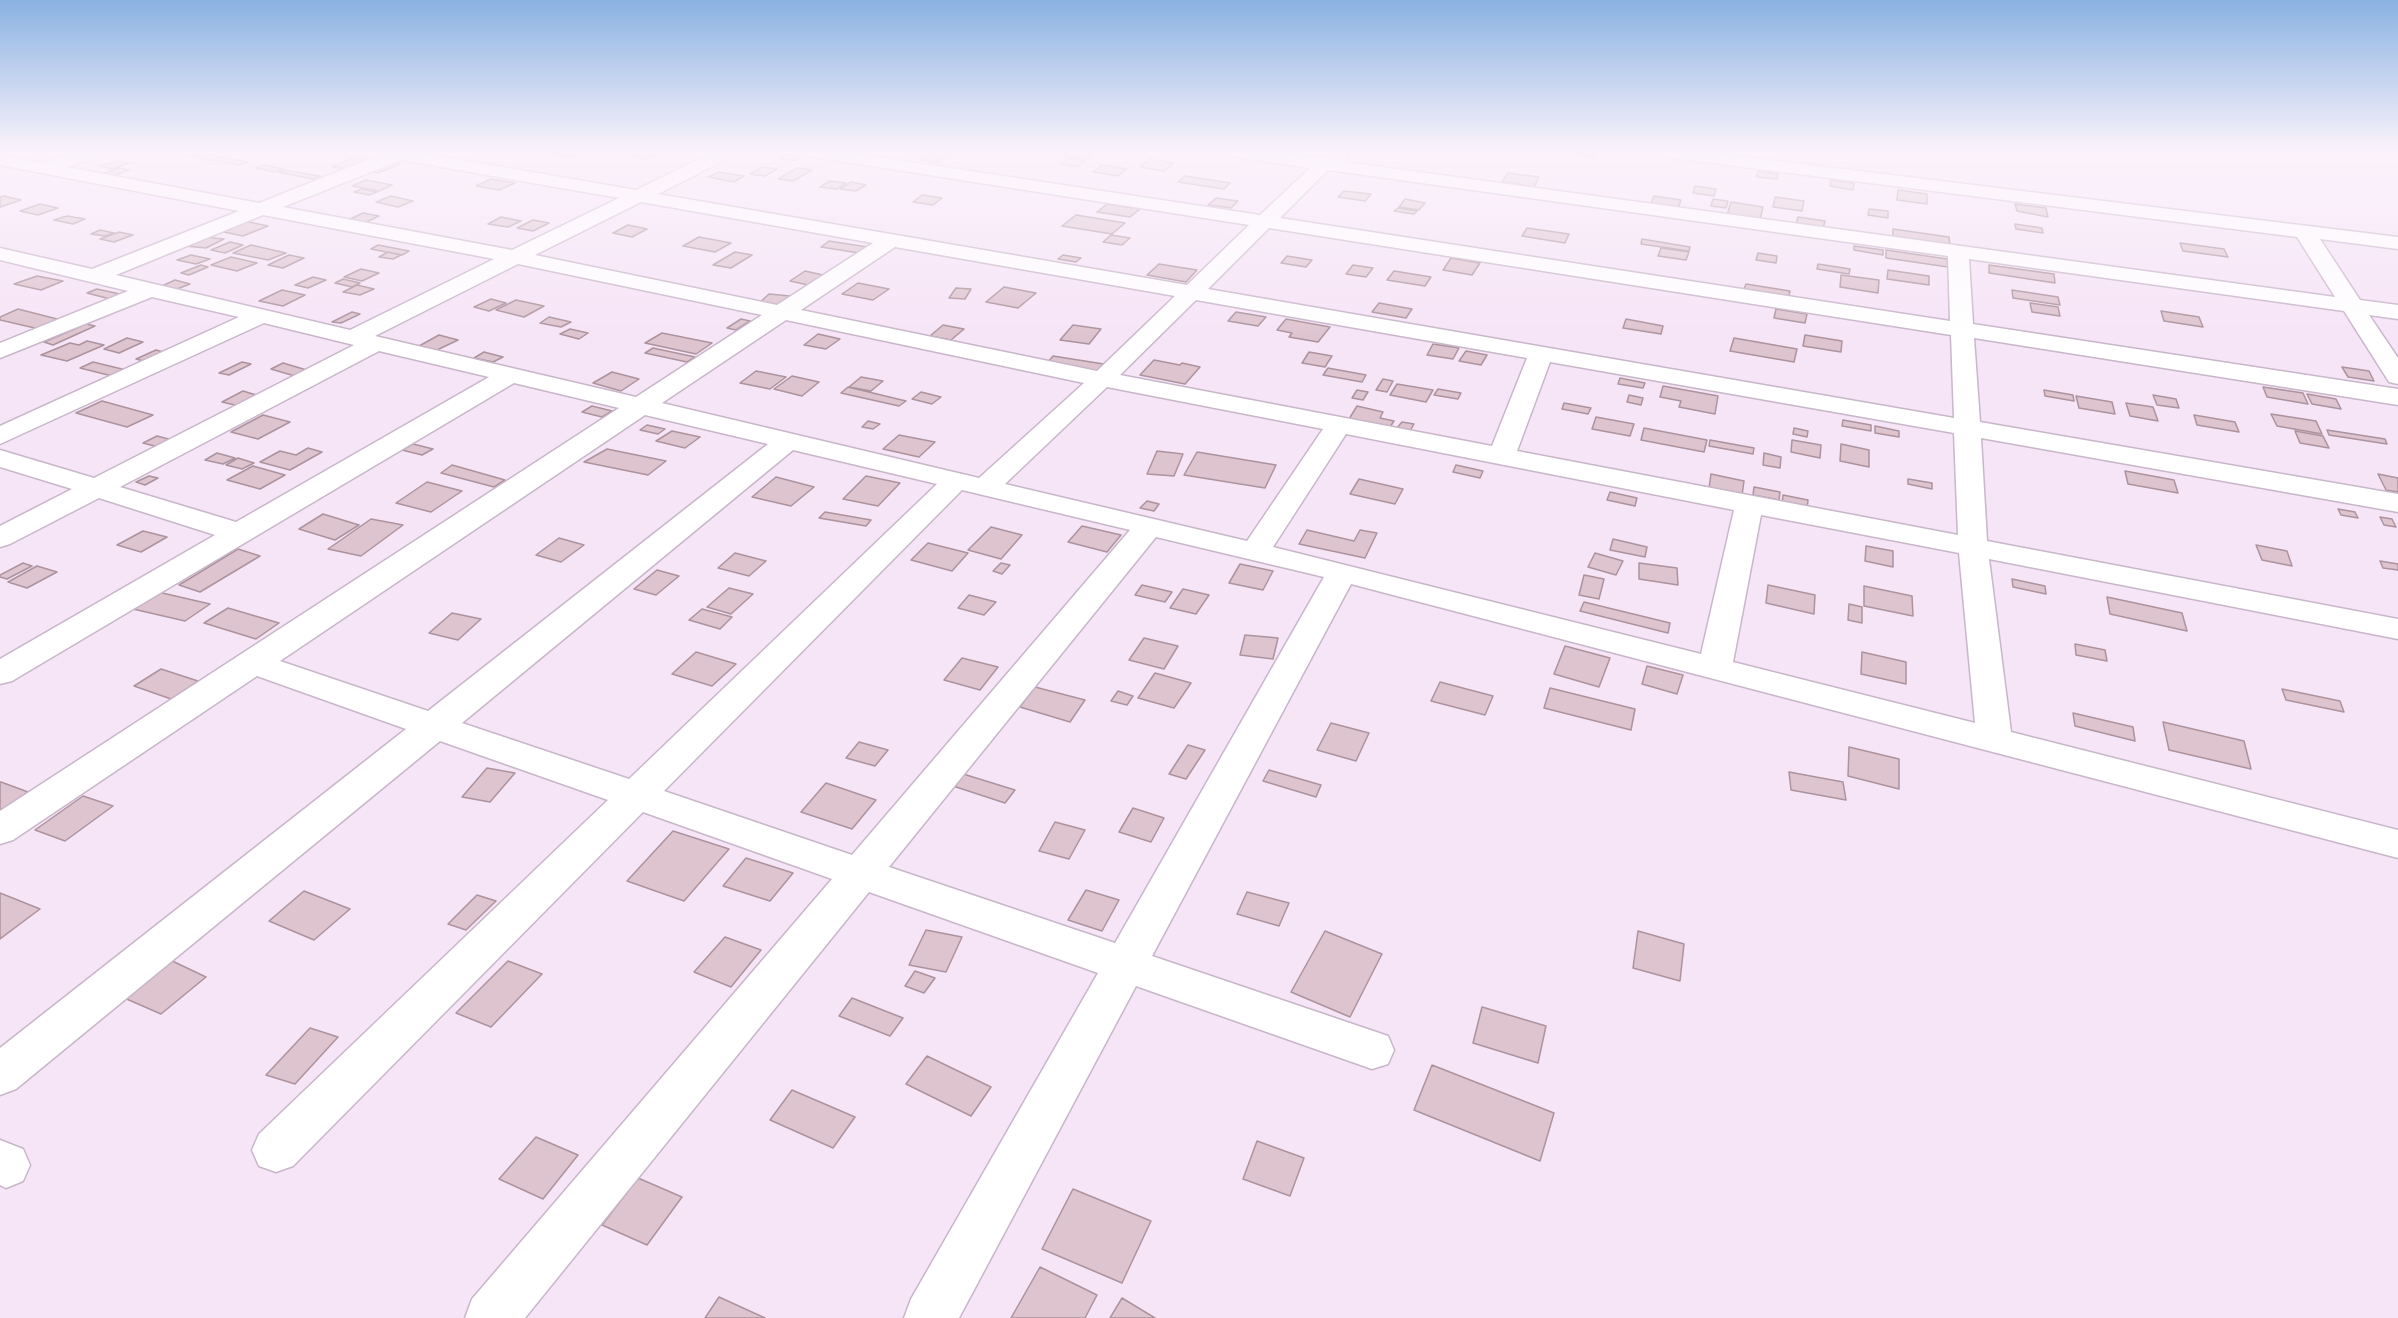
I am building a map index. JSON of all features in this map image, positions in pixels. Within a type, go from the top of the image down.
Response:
[{"type":"street","points":[[94,276],[250,214]]},
{"type":"street","points":[[285,214],[514,257],[1102,379],[2398,629]]},
{"type":"street","points":[[0,538],[96,488],[514,257],[601,214]]},
{"type":"street","points":[[742,214],[2398,503]]},
{"type":"street","points":[[1216,214],[2398,397]]},
{"type":"street","points":[[276,1150],[635,796],[971,484],[1102,379],[1273,214]]},
{"type":"street","points":[[1685,214],[2398,312]]},
{"type":"street","points":[[2162,214],[2398,243]]},
{"type":"street","points":[[2304,231],[2398,377]]},
{"type":"street","points":[[0,830],[891,240]]},
{"type":"street","points":[[1958,251],[1973,547],[1994,740]]},
{"type":"street","points":[[5,265],[39,263],[1342,572],[2398,844]]},
{"type":"street","points":[[0,351],[148,290]]},
{"type":"street","points":[[0,436],[261,316]]},
{"type":"street","points":[[1502,456],[1540,353]]},
{"type":"street","points":[[0,673],[510,375]]},
{"type":"street","points":[[1255,551],[1339,425]]},
{"type":"street","points":[[0,1075],[788,441]]},
{"type":"street","points":[[0,458],[240,533]]},
{"type":"street","points":[[1715,668],[1749,504]]},
{"type":"street","points":[[491,1318],[1149,526]]},
{"type":"street","points":[[930,1318],[1342,572]]},
{"type":"street","points":[[252,663],[1372,1050]]},
{"type":"building","points":[[362,214],[379,216],[362,224],[346,221]]},
{"type":"building","points":[[1107,214],[1134,214],[1130,217]]},
{"type":"building","points":[[1727,214],[1761,214],[1760,220]]},
{"type":"building","points":[[1888,214],[1888,218],[1868,215]]},
{"type":"building","points":[[2030,214],[2047,214],[2048,217]]},
{"type":"building","points":[[1076,215],[1125,223],[1112,234],[1062,226]]},
{"type":"building","points":[[67,216],[85,219],[73,224],[54,220]]},
{"type":"building","points":[[501,217],[521,221],[508,227],[488,224]]},
{"type":"building","points":[[1798,217],[1825,221],[1823,228],[1796,224]]},
{"type":"building","points":[[533,220],[549,223],[533,231],[517,228]]},
{"type":"building","points":[[244,221],[268,226],[243,236],[219,231]]},
{"type":"building","points":[[2015,224],[2042,228],[2043,233],[2016,229]]},
{"type":"building","points":[[628,225],[647,229],[632,237],[613,233]]},
{"type":"building","points":[[1527,228],[1569,234],[1565,243],[1522,236]]},
{"type":"building","points":[[1893,229],[1949,237],[1950,246],[1893,238]]},
{"type":"building","points":[[100,230],[114,233],[105,236],[91,234]]},
{"type":"building","points":[[119,232],[133,235],[114,242],[100,239]]},
{"type":"building","points":[[1111,235],[1130,238],[1122,245],[1103,242]]},
{"type":"building","points":[[204,237],[224,239],[206,248],[185,246]]},
{"type":"building","points":[[699,237],[731,243],[715,252],[683,246]]},
{"type":"building","points":[[1642,239],[1690,247],[1689,251],[1641,244]]},
{"type":"building","points":[[829,241],[867,247],[859,253],[821,247]]},
{"type":"building","points":[[230,242],[243,245],[225,253],[211,250]]},
{"type":"building","points":[[2180,243],[2224,249],[2228,257],[2183,251]]},
{"type":"building","points":[[251,245],[286,253],[268,260],[233,253]]},
{"type":"building","points":[[378,245],[409,251],[402,255],[371,249]]},
{"type":"building","points":[[1854,246],[1883,250],[1883,255],[1854,250]]},
{"type":"building","points":[[1661,248],[1689,252],[1686,260],[1658,256]]},
{"type":"building","points":[[1886,250],[1947,259],[1948,267],[1886,258]]},
{"type":"building","points":[[388,252],[401,255],[393,259],[379,257]]},
{"type":"building","points":[[735,252],[752,255],[731,268],[713,265]]},
{"type":"building","points":[[1758,253],[1777,256],[1776,263],[1756,260]]},
{"type":"building","points":[[191,255],[210,259],[196,264],[177,260]]},
{"type":"building","points":[[289,255],[304,258],[283,268],[268,265]]},
{"type":"building","points":[[1063,255],[1081,258],[1076,262],[1058,259]]},
{"type":"building","points":[[1287,256],[1312,260],[1306,267],[1281,263]]},
{"type":"building","points":[[231,257],[257,263],[237,271],[211,265]]},
{"type":"building","points":[[1451,258],[1480,263],[1472,275],[1443,270]]},
{"type":"building","points":[[1159,264],[1197,270],[1186,282],[1147,275]]},
{"type":"building","points":[[1818,264],[1850,269],[1849,274],[1817,269]]},
{"type":"building","points":[[201,265],[208,267],[189,275],[181,273]]},
{"type":"building","points":[[1353,265],[1373,268],[1366,277],[1346,274]]},
{"type":"building","points":[[1989,265],[2054,274],[2055,283],[1989,273]]},
{"type":"building","points":[[361,269],[379,273],[362,281],[344,277]]},
{"type":"building","points":[[1888,270],[1929,276],[1929,285],[1887,279]]},
{"type":"building","points":[[805,271],[823,275],[808,285],[790,281]]},
{"type":"building","points":[[1394,271],[1431,277],[1425,286],[1387,280]]},
{"type":"building","points":[[1841,275],[1879,280],[1878,293],[1840,287]]},
{"type":"building","points":[[37,276],[63,281],[41,290],[14,284]]},
{"type":"building","points":[[313,277],[326,280],[308,288],[295,285]]},
{"type":"building","points":[[343,279],[360,283],[352,287],[335,283]]},
{"type":"building","points":[[175,280],[190,284],[177,289],[162,286]]},
{"type":"building","points":[[858,283],[889,289],[873,300],[842,294]]},
{"type":"building","points":[[1746,284],[1790,291],[1789,296],[1744,289]]},
{"type":"building","points":[[357,285],[374,289],[360,295],[343,292]]},
{"type":"building","points":[[1004,287],[1036,293],[1018,308],[986,302]]},
{"type":"building","points":[[956,288],[971,289],[965,299],[949,298]]},
{"type":"building","points":[[97,289],[120,294],[110,299],[87,293]]},
{"type":"building","points":[[282,290],[305,295],[283,306],[259,301]]},
{"type":"building","points":[[2012,290],[2058,297],[2060,305],[2013,298]]},
{"type":"building","points":[[769,294],[790,296],[779,306],[758,304]]},
{"type":"building","points":[[491,299],[506,303],[489,311],[474,307]]},
{"type":"building","points":[[516,300],[544,306],[524,317],[496,310]]},
{"type":"building","points":[[1379,303],[1412,309],[1406,318],[1372,312]]},
{"type":"building","points":[[2030,303],[2058,307],[2060,316],[2032,312]]},
{"type":"building","points":[[18,309],[61,320],[39,329],[0,320],[0,317]]},
{"type":"building","points":[[1776,309],[1807,314],[1805,323],[1774,318]]},
{"type":"building","points":[[2161,311],[2199,317],[2203,327],[2164,321]]},
{"type":"building","points":[[352,312],[360,314],[341,323],[332,322]]},
{"type":"building","points":[[1236,312],[1266,317],[1258,326],[1228,321]]},
{"type":"building","points":[[549,317],[571,322],[561,327],[540,323]]},
{"type":"building","points":[[741,319],[750,321],[736,330],[727,328]]},
{"type":"building","points":[[1286,319],[1330,327],[1318,342],[1289,337],[1292,333],[1277,330]]},
{"type":"building","points":[[1626,319],[1663,326],[1661,334],[1623,328]]},
{"type":"building","points":[[86,324],[95,326],[53,345],[44,342]]},
{"type":"building","points":[[943,325],[964,329],[951,340],[930,336]]},
{"type":"building","points":[[1073,325],[1101,329],[1089,344],[1060,340]]},
{"type":"building","points":[[570,329],[588,333],[579,339],[560,334]]},
{"type":"building","points":[[662,333],[712,343],[696,354],[645,343]]},
{"type":"building","points":[[818,334],[840,339],[826,349],[804,345]]},
{"type":"building","points":[[439,335],[458,340],[437,350],[419,346]]},
{"type":"building","points":[[1805,335],[1842,341],[1841,352],[1803,346]]},
{"type":"building","points":[[127,338],[143,342],[119,353],[104,349]]},
{"type":"building","points":[[1734,338],[1797,349],[1794,362],[1730,351]]},
{"type":"building","points":[[87,341],[104,345],[67,361],[41,355],[70,343],[79,345]]},
{"type":"building","points":[[1433,344],[1459,348],[1453,359],[1427,355]]},
{"type":"building","points":[[653,348],[695,357],[687,362],[645,353]]},
{"type":"building","points":[[156,350],[167,353],[147,362],[136,359]]},
{"type":"building","points":[[1466,351],[1487,355],[1481,365],[1459,361]]},
{"type":"building","points":[[484,352],[503,357],[493,362],[474,358]]},
{"type":"building","points":[[1309,352],[1332,356],[1325,367],[1302,363]]},
{"type":"building","points":[[1053,356],[1110,365],[1104,372],[1047,363]]},
{"type":"building","points":[[1154,360],[1200,367],[1185,384],[1140,375]]},
{"type":"building","points":[[93,362],[126,370],[112,376],[80,368]]},
{"type":"building","points":[[242,362],[251,364],[229,375],[219,373]]},
{"type":"building","points":[[283,363],[310,371],[298,377],[271,369]]},
{"type":"building","points":[[2342,367],[2369,371],[2374,381],[2348,377]]},
{"type":"building","points":[[1328,368],[1366,375],[1362,382],[1323,375]]},
{"type":"building","points":[[756,371],[786,377],[770,389],[740,383]]},
{"type":"building","points":[[612,372],[639,379],[621,391],[593,383]]},
{"type":"building","points":[[792,376],[819,382],[802,396],[774,389]]},
{"type":"building","points":[[861,377],[883,381],[871,391],[849,387]]},
{"type":"building","points":[[1620,378],[1645,383],[1643,388],[1618,384]]},
{"type":"building","points":[[1383,379],[1393,381],[1387,392],[1376,390]]},
{"type":"building","points":[[1397,384],[1433,390],[1426,402],[1390,395]]},
{"type":"building","points":[[1663,386],[1718,396],[1715,414],[1679,407],[1681,401],[1660,397]]},
{"type":"building","points":[[848,387],[906,401],[899,406],[841,393]]},
{"type":"building","points":[[2263,387],[2303,393],[2308,404],[2267,397]]},
{"type":"building","points":[[1438,389],[1461,393],[1458,399],[1434,395]]},
{"type":"building","points":[[1357,390],[1368,392],[1363,400],[1352,398]]},
{"type":"building","points":[[2044,390],[2073,395],[2074,401],[2045,396]]},
{"type":"building","points":[[243,391],[263,397],[243,407],[222,402]]},
{"type":"building","points":[[921,392],[941,397],[932,404],[912,399]]},
{"type":"building","points":[[2307,394],[2336,399],[2341,409],[2312,404]]},
{"type":"building","points":[[1629,395],[1643,398],[1641,405],[1627,402]]},
{"type":"building","points":[[2153,395],[2176,399],[2179,408],[2157,405]]},
{"type":"building","points":[[2076,396],[2112,402],[2115,414],[2079,408]]},
{"type":"building","points":[[102,401],[153,415],[127,427],[76,413]]},
{"type":"building","points":[[1564,403],[1591,408],[1588,414],[1562,409]]},
{"type":"building","points":[[2126,403],[2153,407],[2158,421],[2130,416]]},
{"type":"building","points":[[592,406],[612,411],[602,417],[582,412]]},
{"type":"building","points":[[1357,406],[1383,412],[1380,418],[1394,421],[1390,427],[1349,419]]},
{"type":"building","points":[[2271,414],[2316,421],[2322,434],[2277,426]]},
{"type":"building","points":[[263,415],[290,422],[258,439],[231,432]]},
{"type":"building","points":[[2194,415],[2235,422],[2239,432],[2197,425]]},
{"type":"building","points":[[1596,417],[1634,424],[1630,436],[1592,429]]},
{"type":"building","points":[[1843,420],[1871,425],[1871,431],[1842,426]]},
{"type":"building","points":[[868,421],[880,424],[873,429],[862,427]]},
{"type":"building","points":[[1402,422],[1414,424],[1410,431],[1397,428]]},
{"type":"building","points":[[647,425],[665,429],[658,434],[640,430]]},
{"type":"building","points":[[1875,426],[1899,431],[1899,437],[1875,433]]},
{"type":"building","points":[[1644,428],[1707,440],[1704,452],[1641,440]]},
{"type":"building","points":[[1794,428],[1808,431],[1807,437],[1793,434]]},
{"type":"building","points":[[2327,430],[2385,439],[2387,444],[2329,435]]},
{"type":"building","points":[[672,431],[700,437],[685,448],[656,441]]},
{"type":"building","points":[[2295,431],[2323,436],[2329,448],[2300,443]]},
{"type":"building","points":[[899,435],[935,442],[919,457],[883,449]]},
{"type":"building","points":[[157,436],[176,441],[162,448],[143,443]]},
{"type":"building","points":[[1710,440],[1754,448],[1753,454],[1709,446]]},
{"type":"building","points":[[1792,440],[1821,445],[1820,458],[1791,452]]},
{"type":"building","points":[[413,444],[433,449],[422,455],[402,450]]},
{"type":"building","points":[[1841,444],[1869,450],[1869,467],[1840,461]]},
{"type":"building","points":[[308,448],[322,452],[290,470],[260,462],[280,451],[296,455]]},
{"type":"building","points":[[607,449],[666,461],[648,475],[584,462]]},
{"type":"building","points":[[1157,451],[1183,454],[1174,476],[1147,474]]},
{"type":"building","points":[[1197,452],[1276,465],[1265,488],[1184,475]]},
{"type":"building","points":[[217,453],[235,458],[223,464],[205,460]]},
{"type":"building","points":[[1764,453],[1781,457],[1780,468],[1763,465]]},
{"type":"building","points":[[238,458],[254,463],[242,469],[226,465]]},
{"type":"building","points":[[452,465],[505,480],[494,487],[441,473]]},
{"type":"building","points":[[1456,465],[1483,471],[1480,478],[1453,472]]},
{"type":"building","points":[[253,466],[285,475],[260,489],[227,480]]},
{"type":"building","points":[[2125,471],[2174,480],[2178,493],[2128,484]]},
{"type":"building","points":[[1711,474],[1744,481],[1742,495],[1709,488]]},
{"type":"building","points":[[2378,474],[2398,478],[2398,492],[2386,490]]},
{"type":"building","points":[[149,476],[158,478],[145,485],[136,482]]},
{"type":"building","points":[[866,476],[900,483],[878,506],[843,499]]},
{"type":"building","points":[[776,477],[814,487],[791,506],[752,497]]},
{"type":"building","points":[[1359,479],[1403,489],[1395,504],[1350,494]]},
{"type":"building","points":[[1908,479],[1932,483],[1932,489],[1908,484]]},
{"type":"building","points":[[427,482],[462,491],[431,512],[396,503]]},
{"type":"building","points":[[1754,487],[1780,492],[1779,500],[1753,495]]},
{"type":"building","points":[[1610,492],[1637,498],[1635,506],[1607,500]]},
{"type":"building","points":[[1783,495],[1808,500],[1807,510],[1782,505]]},
{"type":"building","points":[[1147,501],[1159,504],[1154,511],[1140,508]]},
{"type":"building","points":[[2338,509],[2355,512],[2358,518],[2341,515]]},
{"type":"building","points":[[825,512],[871,520],[866,526],[819,518]]},
{"type":"building","points":[[323,514],[359,525],[335,540],[299,529]]},
{"type":"building","points":[[2380,517],[2392,519],[2396,527],[2384,525]]},
{"type":"building","points":[[371,519],[403,525],[361,556],[328,549]]},
{"type":"building","points":[[1082,526],[1121,535],[1107,552],[1068,542]]},
{"type":"building","points":[[991,527],[1022,535],[1001,559],[968,550]]},
{"type":"building","points":[[1307,530],[1354,541],[1360,530],[1377,533],[1365,558],[1299,544]]},
{"type":"building","points":[[143,531],[167,537],[141,552],[117,545]]},
{"type":"building","points":[[559,538],[584,545],[561,562],[536,555]]},
{"type":"building","points":[[1613,539],[1647,547],[1645,557],[1610,550]]},
{"type":"building","points":[[928,543],[968,553],[952,571],[911,560]]},
{"type":"building","points":[[2256,545],[2287,551],[2292,566],[2262,560]]},
{"type":"building","points":[[1866,546],[1893,551],[1893,567],[1865,561]]},
{"type":"building","points":[[238,549],[260,556],[200,592],[179,585]]},
{"type":"building","points":[[735,553],[766,561],[749,576],[718,568]]},
{"type":"building","points":[[1595,553],[1623,561],[1616,575],[1588,567]]},
{"type":"building","points":[[2380,561],[2398,564],[2398,570],[2383,568]]},
{"type":"building","points":[[23,563],[32,566],[7,579],[0,577],[0,575]]},
{"type":"building","points":[[1001,563],[1010,565],[1002,574],[993,571]]},
{"type":"building","points":[[1639,563],[1677,568],[1678,585],[1639,579]]},
{"type":"building","points":[[1240,564],[1273,571],[1263,590],[1229,583]]},
{"type":"building","points":[[37,566],[57,572],[27,588],[8,582]]},
{"type":"building","points":[[657,570],[679,576],[656,595],[634,589]]},
{"type":"building","points":[[1584,575],[1604,579],[1599,599],[1579,595]]},
{"type":"building","points":[[2012,579],[2045,586],[2046,594],[2013,587]]},
{"type":"building","points":[[1142,585],[1172,592],[1165,602],[1135,595]]},
{"type":"building","points":[[1768,585],[1815,595],[1814,614],[1766,603]]},
{"type":"building","points":[[1864,586],[1912,596],[1913,616],[1864,606]]},
{"type":"building","points":[[729,588],[753,594],[731,614],[707,607]]},
{"type":"building","points":[[1183,589],[1209,595],[1196,614],[1170,608]]},
{"type":"building","points":[[158,592],[210,604],[185,621],[133,609]]},
{"type":"building","points":[[969,595],[996,602],[984,615],[958,608]]},
{"type":"building","points":[[2107,597],[2182,613],[2187,631],[2110,614]]},
{"type":"building","points":[[1584,602],[1670,623],[1668,633],[1580,611]]},
{"type":"building","points":[[1849,604],[1862,607],[1862,623],[1848,620]]},
{"type":"building","points":[[228,608],[279,623],[256,639],[204,623]]},
{"type":"building","points":[[702,609],[732,617],[720,629],[689,620]]},
{"type":"building","points":[[452,613],[481,619],[458,640],[429,633]]},
{"type":"building","points":[[1245,635],[1278,638],[1273,659],[1240,655]]},
{"type":"building","points":[[1144,638],[1178,646],[1164,669],[1129,660]]},
{"type":"building","points":[[2075,644],[2105,650],[2107,661],[2076,655]]},
{"type":"building","points":[[1565,646],[1610,658],[1599,687],[1554,674]]},
{"type":"building","points":[[696,652],[736,664],[712,686],[672,674]]},
{"type":"building","points":[[1862,652],[1906,662],[1906,684],[1861,674]]},
{"type":"building","points":[[962,658],[998,667],[980,690],[944,680]]},
{"type":"building","points":[[1647,666],[1683,675],[1677,694],[1642,684]]},
{"type":"building","points":[[161,669],[198,681],[171,699],[134,686]]},
{"type":"building","points":[[1155,673],[1191,683],[1174,708],[1138,698]]},
{"type":"building","points":[[1440,682],[1493,696],[1485,715],[1431,701]]},
{"type":"building","points":[[1035,687],[1085,700],[1070,722],[1020,707]]},
{"type":"building","points":[[1550,688],[1635,709],[1631,730],[1544,708]]},
{"type":"building","points":[[2282,689],[2340,701],[2344,712],[2286,700]]},
{"type":"building","points":[[1118,691],[1133,696],[1127,705],[1111,701]]},
{"type":"building","points":[[2073,713],[2133,727],[2135,741],[2075,726]]},
{"type":"building","points":[[2163,722],[2244,741],[2251,769],[2169,750]]},
{"type":"building","points":[[1331,723],[1369,733],[1356,761],[1317,750]]},
{"type":"building","points":[[859,742],[888,750],[875,766],[846,758]]},
{"type":"building","points":[[1188,745],[1205,750],[1186,779],[1169,774]]},
{"type":"building","points":[[1849,747],[1899,759],[1899,789],[1848,776]]},
{"type":"building","points":[[487,768],[515,773],[490,802],[462,797]]},
{"type":"building","points":[[1269,770],[1321,785],[1316,797],[1263,781]]},
{"type":"building","points":[[1789,772],[1843,782],[1846,800],[1791,790]]},
{"type":"building","points":[[960,773],[1015,790],[1005,803],[950,785]]},
{"type":"building","points":[[1,782],[28,792],[0,811]]},
{"type":"building","points":[[826,783],[876,800],[852,829],[801,812]]},
{"type":"building","points":[[83,796],[113,806],[65,841],[35,830]]},
{"type":"building","points":[[1133,808],[1164,818],[1151,842],[1119,832]]},
{"type":"building","points":[[1055,822],[1085,830],[1069,859],[1039,851]]},
{"type":"building","points":[[673,831],[729,849],[684,901],[627,881]]},
{"type":"building","points":[[746,858],[793,873],[770,901],[723,886]]},
{"type":"building","points":[[1086,890],[1119,900],[1102,931],[1068,920]]},
{"type":"building","points":[[304,891],[350,909],[314,940],[269,921]]},
{"type":"building","points":[[1247,892],[1289,903],[1279,926],[1237,914]]},
{"type":"building","points":[[0,893],[40,909],[0,939]]},
{"type":"building","points":[[477,895],[496,901],[466,930],[448,924]]},
{"type":"building","points":[[926,930],[962,937],[946,972],[909,965]]},
{"type":"building","points":[[1325,931],[1382,954],[1350,1017],[1291,992]]},
{"type":"building","points":[[1638,931],[1684,944],[1680,981],[1633,968]]},
{"type":"building","points":[[725,937],[761,950],[731,987],[694,972]]},
{"type":"building","points":[[168,959],[206,977],[161,1014],[122,997]]},
{"type":"building","points":[[508,961],[542,974],[491,1027],[456,1013]]},
{"type":"building","points":[[915,971],[935,978],[924,993],[905,986]]},
{"type":"building","points":[[852,998],[903,1018],[890,1036],[839,1016]]},
{"type":"building","points":[[1482,1007],[1546,1026],[1538,1063],[1473,1043]]},
{"type":"building","points":[[310,1028],[338,1037],[295,1084],[266,1075]]},
{"type":"building","points":[[927,1056],[991,1087],[971,1116],[906,1084]]},
{"type":"building","points":[[1432,1065],[1554,1113],[1540,1161],[1414,1110]]},
{"type":"building","points":[[792,1090],[855,1117],[833,1148],[770,1120]]},
{"type":"building","points":[[536,1137],[578,1155],[543,1199],[499,1179]]},
{"type":"building","points":[[1257,1141],[1304,1158],[1290,1196],[1243,1179]]},
{"type":"building","points":[[638,1178],[682,1197],[647,1245],[602,1225]]},
{"type":"building","points":[[1073,1189],[1151,1221],[1122,1283],[1042,1249]]},
{"type":"building","points":[[1040,1267],[1097,1295],[1085,1318],[1011,1318]]},
{"type":"building","points":[[719,1297],[765,1318],[705,1318]]},
{"type":"building","points":[[1122,1298],[1155,1318],[1110,1318]]}]
